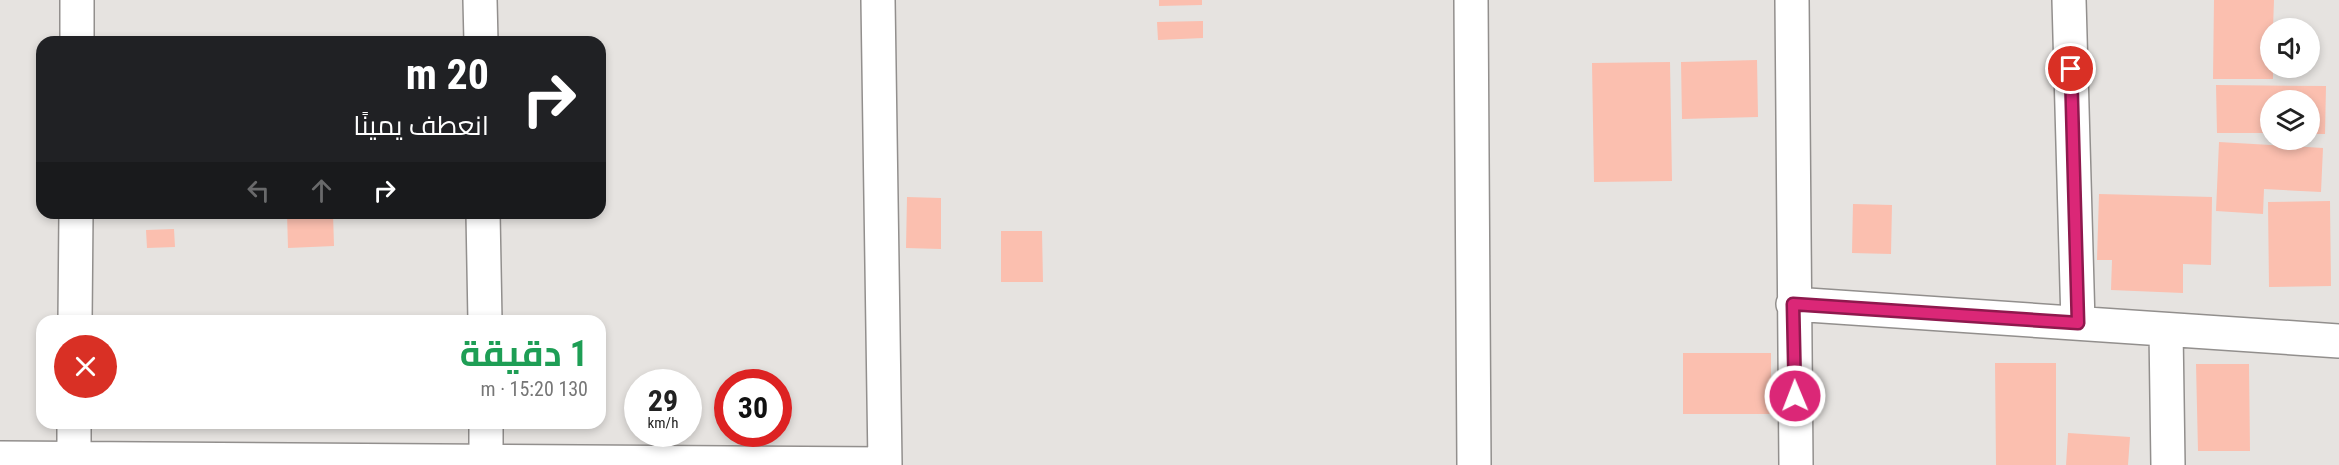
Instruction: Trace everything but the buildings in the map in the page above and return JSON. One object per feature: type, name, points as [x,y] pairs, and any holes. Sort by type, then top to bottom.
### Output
[{"type":"street","points":[[77,0],[77,36]]},
{"type":"street","points":[[480,0],[481,36]]},
{"type":"street","points":[[0,458],[885,464],[878,0]]},
{"type":"street","points":[[1471,0],[1474,465]]},
{"type":"street","points":[[1792,0],[1796,465]]},
{"type":"street","points":[[2069,0],[2078,323]]},
{"type":"street","points":[[75,315],[76,219]]},
{"type":"street","points":[[483,219],[485,315]]},
{"type":"street","points":[[1793,304],[2339,341]]},
{"type":"street","points":[[2166,330],[2168,465]]},
{"type":"street","points":[[74,429],[74,458]]},
{"type":"street","points":[[486,429],[486,461]]},
{"type":"route","points":[[1795,396],[1793,304],[2078,323],[2071,69]]}]
